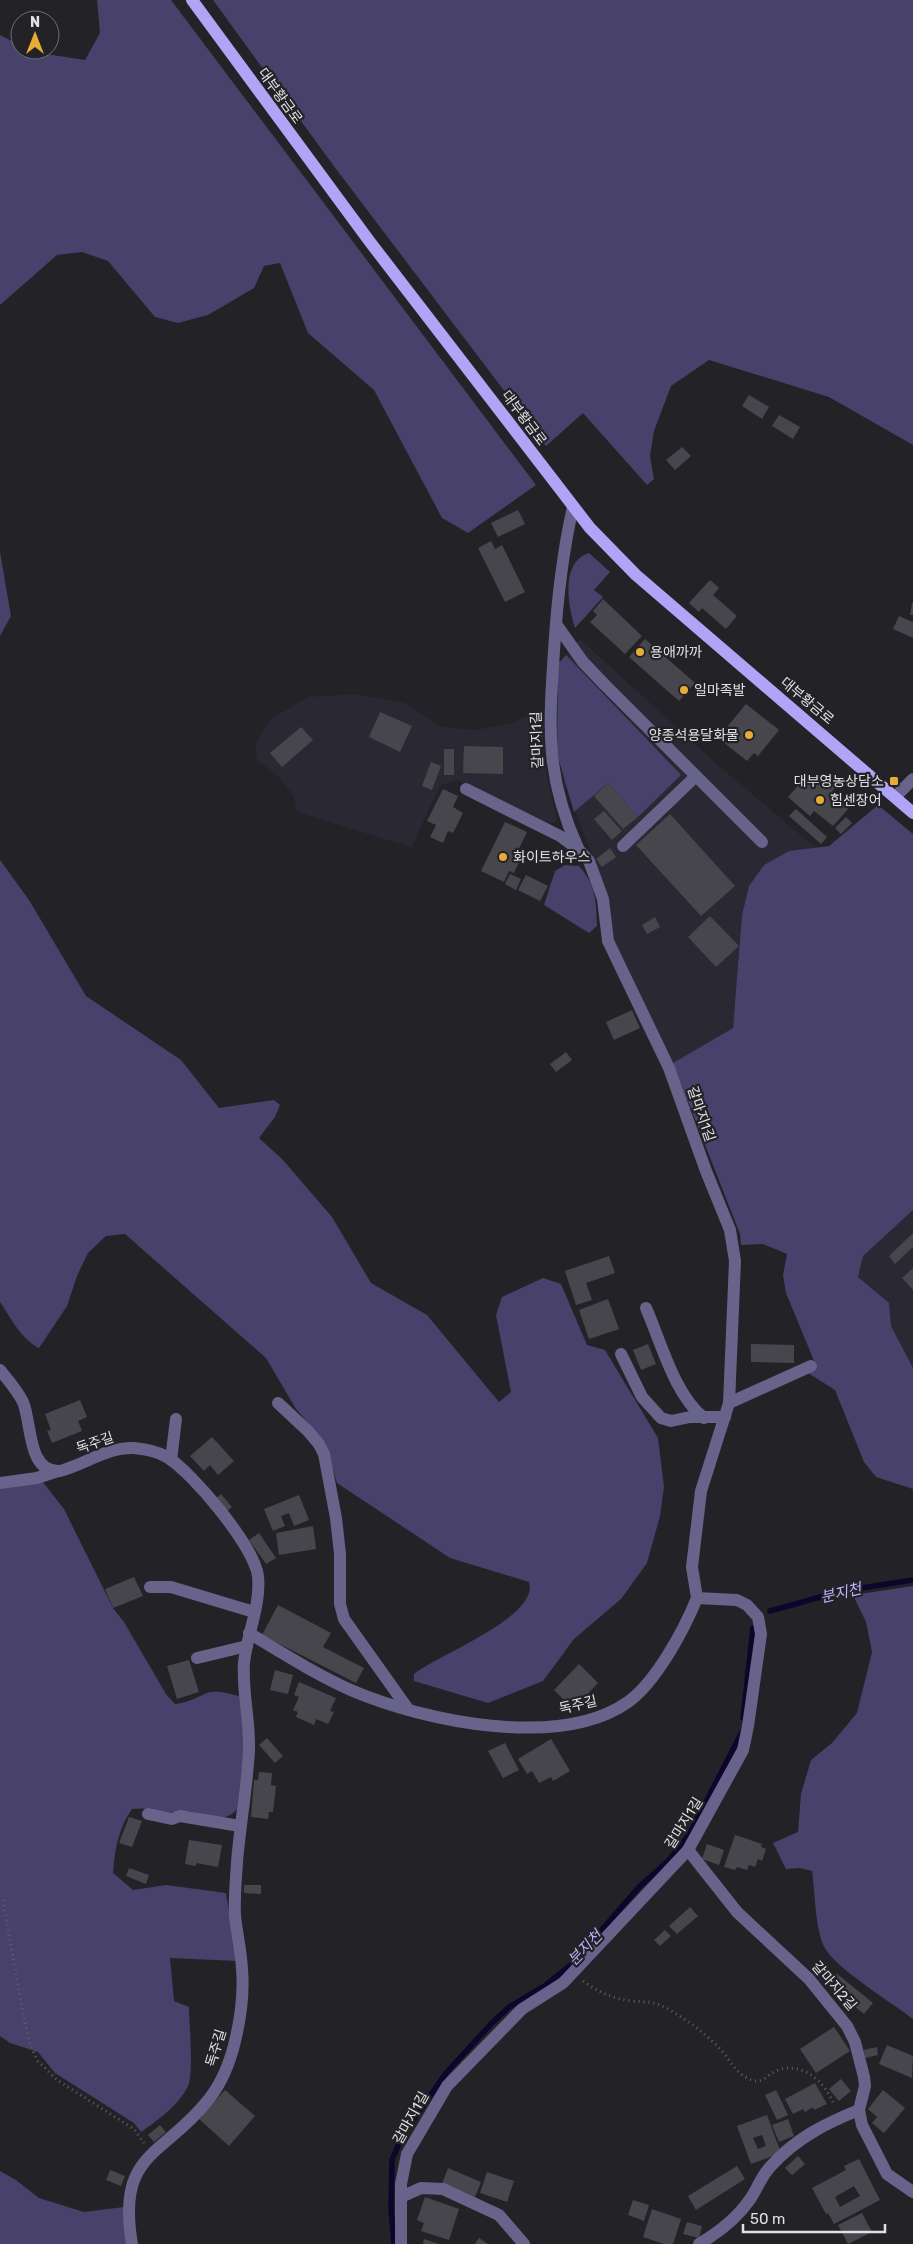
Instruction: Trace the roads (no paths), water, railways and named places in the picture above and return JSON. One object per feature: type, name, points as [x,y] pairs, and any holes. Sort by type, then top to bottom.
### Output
[{"type":"main road","name":"대부황금로","points":[[192,0],[370,242],[573,508],[636,575],[896,796],[913,813]]},
{"type":"lane","name":"갈마지1길","points":[[573,508],[562,557],[550,712],[550,752],[564,811],[579,850]]},
{"type":"lane","points":[[556,624],[583,662],[762,842]]},
{"type":"lane","points":[[623,846],[696,776]]},
{"type":"lane","points":[[896,796],[913,779]]},
{"type":"lane","name":"갈마지1길","points":[[401,2244],[401,2197],[403,2170],[407,2154],[447,2086],[522,2008],[554,1989],[576,1970],[688,1850],[743,1750],[760,1634],[758,1617],[747,1605],[737,1600],[696,1598],[692,1567],[701,1491],[729,1403],[735,1261],[730,1230],[706,1171],[669,1068],[608,941],[603,899],[589,861],[579,850],[560,836],[466,789]]},
{"type":"lane","points":[[646,1308],[680,1388],[695,1410],[704,1418]]},
{"type":"lane","points":[[621,1354],[642,1398],[660,1418],[671,1421],[725,1417]]},
{"type":"lane","points":[[729,1403],[811,1366]]},
{"type":"lane","points":[[0,1370],[23,1402],[36,1456],[45,1468],[52,1471],[60,1470]]},
{"type":"lane","points":[[278,1403],[308,1431],[319,1444],[324,1454],[336,1518],[340,1554],[340,1604],[344,1619],[408,1709]]},
{"type":"lane","points":[[170,1460],[176,1419]]},
{"type":"lane","name":"독주길","points":[[0,1483],[37,1478],[110,1451],[124,1448],[152,1451],[170,1460],[210,1499],[251,1557],[258,1574],[244,1672],[249,1752],[240,1826],[235,1896],[242,1985],[240,2019],[225,2074],[208,2102],[147,2158],[140,2167],[131,2191],[129,2220],[132,2244]]},
{"type":"lane","points":[[150,1588],[170,1587],[254,1612]]},
{"type":"lane","name":"독주길","points":[[248,1640],[351,1690],[408,1709],[490,1726],[527,1729],[582,1722],[610,1713],[642,1690],[669,1650],[696,1598]]},
{"type":"lane","points":[[197,1658],[248,1640]]},
{"type":"lane","points":[[148,1814],[172,1819],[180,1816],[240,1826]]},
{"type":"lane","name":"갈마지2길","points":[[688,1850],[737,1912],[809,1979],[848,2026],[864,2077],[864,2095],[859,2110],[862,2125],[882,2166],[893,2180],[913,2192]]},
{"type":"lane","points":[[699,2244],[738,2214],[764,2174],[785,2152],[818,2129],[859,2110]]},
{"type":"lane","points":[[401,2197],[421,2188],[443,2189],[498,2215],[524,2244]]},
{"type":"waterway","name":"분지천","points":[[770,1611],[842,1591],[913,1580]]},
{"type":"waterway","name":"분지천","points":[[743,1718],[753,1628]]},
{"type":"waterway","name":"분지천","points":[[394,2244],[391,2209],[392,2160],[402,2136],[446,2073],[491,2024],[509,2007],[546,1985],[572,1964],[639,1887],[669,1860],[689,1835],[742,1732]]},
{"type":"place","name":"용애까까","points":[[640,652]]},
{"type":"place","name":"일마족발","points":[[684,690]]},
{"type":"place","name":"양종석용달화물","points":[[749,735]]},
{"type":"place","name":"대부영농상담소","points":[[894,781]]},
{"type":"place","name":"힘센장어","points":[[820,800]]},
{"type":"place","name":"화이트하우스","points":[[503,857]]}]
